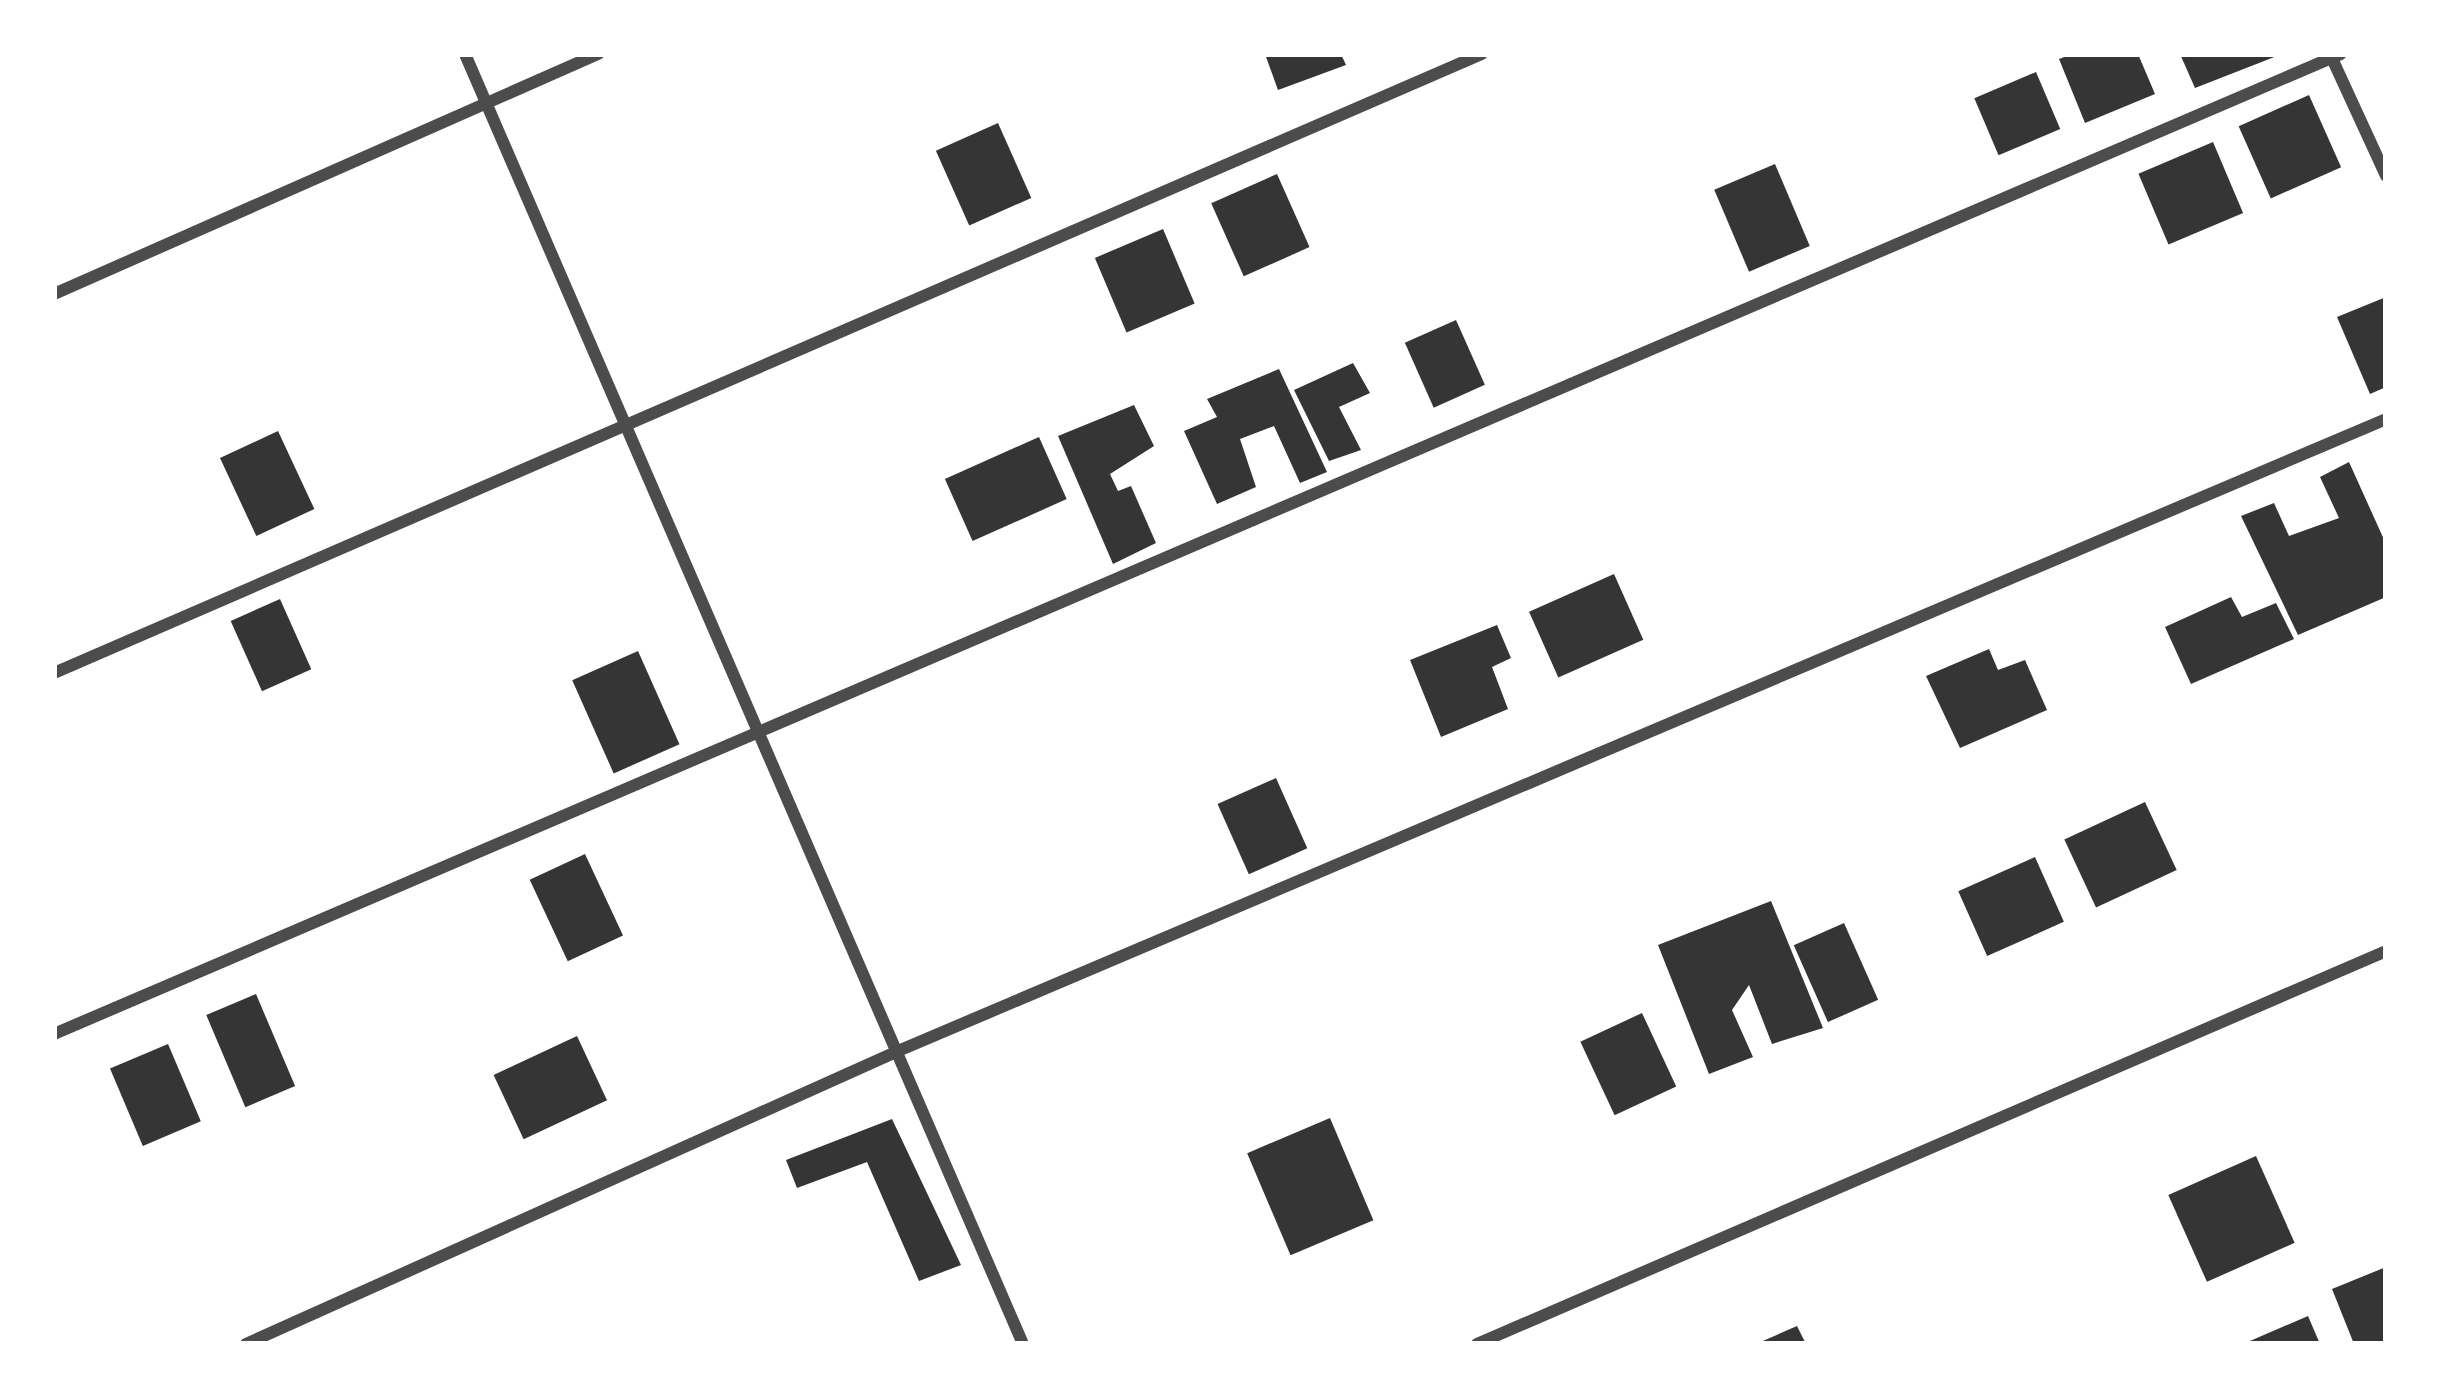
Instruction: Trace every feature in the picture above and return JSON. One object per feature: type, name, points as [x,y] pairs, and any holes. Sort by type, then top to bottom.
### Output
[{"type":"street","points":[[465,54],[1023,1344]]},
{"type":"street","points":[[54,294],[598,54]]},
{"type":"street","points":[[54,674],[1483,54]]},
{"type":"street","points":[[54,1034],[757,727],[2334,55],[2386,176]]},
{"type":"street","points":[[246,1344],[898,1051],[2386,419]]},
{"type":"street","points":[[1477,1344],[2386,951]]},
{"type":"building","points":[[1265,54],[1341,54],[1346,65],[1278,90]]},
{"type":"building","points":[[2072,54],[2138,54],[2155,94],[2085,123],[2059,59]]},
{"type":"building","points":[[2180,54],[2282,54],[2195,88]]},
{"type":"building","points":[[2036,72],[2060,129],[1999,155],[1974,98]]},
{"type":"building","points":[[2309,95],[2341,167],[2271,198],[2239,126]]},
{"type":"building","points":[[998,123],[1031,198],[969,226],[936,151]]},
{"type":"building","points":[[2213,142],[2243,213],[2169,245],[2138,174]]},
{"type":"building","points":[[1775,164],[1810,246],[1749,272],[1714,190]]},
{"type":"building","points":[[1277,174],[1310,247],[1244,276],[1211,203]]},
{"type":"building","points":[[1163,229],[1195,304],[1127,332],[1095,258]]},
{"type":"building","points":[[2386,297],[2386,387],[2370,394],[2337,317]]},
{"type":"building","points":[[1456,320],[1485,385],[1434,408],[1405,343]]},
{"type":"building","points":[[1353,363],[1370,393],[1339,407],[1361,450],[1329,461],[1294,390]]},
{"type":"building","points":[[1279,369],[1327,472],[1300,483],[1274,426],[1240,439],[1256,487],[1217,504],[1184,431],[1217,417],[1207,399]]},
{"type":"building","points":[[1134,405],[1154,446],[1110,474],[1118,491],[1131,486],[1156,543],[1113,564],[1058,436]]},
{"type":"building","points":[[278,431],[314,509],[256,536],[220,458]]},
{"type":"building","points":[[1039,437],[1067,499],[973,541],[945,479]]},
{"type":"building","points":[[2349,462],[2386,544],[2386,597],[2298,635],[2241,516],[2274,503],[2289,536],[2339,518],[2320,477]]},
{"type":"building","points":[[1614,574],[1643,640],[1558,678],[1529,612]]},
{"type":"building","points":[[2231,597],[2242,617],[2276,603],[2294,639],[2191,684],[2165,627]]},
{"type":"building","points":[[280,599],[311,669],[262,691],[231,621]]},
{"type":"building","points":[[1497,625],[1511,658],[1492,667],[1508,709],[1441,737],[1410,660]]},
{"type":"building","points":[[1989,649],[1998,670],[2025,660],[2047,710],[1960,748],[1926,676]]},
{"type":"building","points":[[638,651],[679,744],[614,773],[572,680]]},
{"type":"building","points":[[1276,778],[1307,848],[1249,874],[1218,804]]},
{"type":"building","points":[[2145,802],[2177,870],[2096,908],[2064,840]]},
{"type":"building","points":[[585,854],[623,936],[568,961],[530,880]]},
{"type":"building","points":[[2035,857],[2064,922],[1987,956],[1958,891]]},
{"type":"building","points":[[1771,901],[1823,1028],[1772,1044],[1749,985],[1732,1010],[1753,1057],[1709,1074],[1658,945]]},
{"type":"building","points":[[1844,923],[1878,1000],[1828,1022],[1794,945]]},
{"type":"building","points":[[256,994],[295,1086],[245,1107],[206,1015]]},
{"type":"building","points":[[1642,1013],[1676,1086],[1615,1115],[1580,1042]]},
{"type":"building","points":[[577,1036],[607,1100],[524,1139],[494,1075]]},
{"type":"building","points":[[168,1044],[201,1121],[143,1146],[110,1069]]},
{"type":"building","points":[[1330,1118],[1373,1220],[1291,1255],[1247,1153]]},
{"type":"building","points":[[892,1119],[961,1265],[919,1281],[867,1162],[797,1188],[786,1160]]},
{"type":"building","points":[[2256,1156],[2295,1243],[2207,1282],[2168,1195]]},
{"type":"building","points":[[2386,1267],[2386,1344],[2354,1344],[2332,1289]]},
{"type":"building","points":[[2308,1316],[2320,1344],[2243,1344]]},
{"type":"building","points":[[1797,1326],[1806,1344],[1756,1344]]}]
